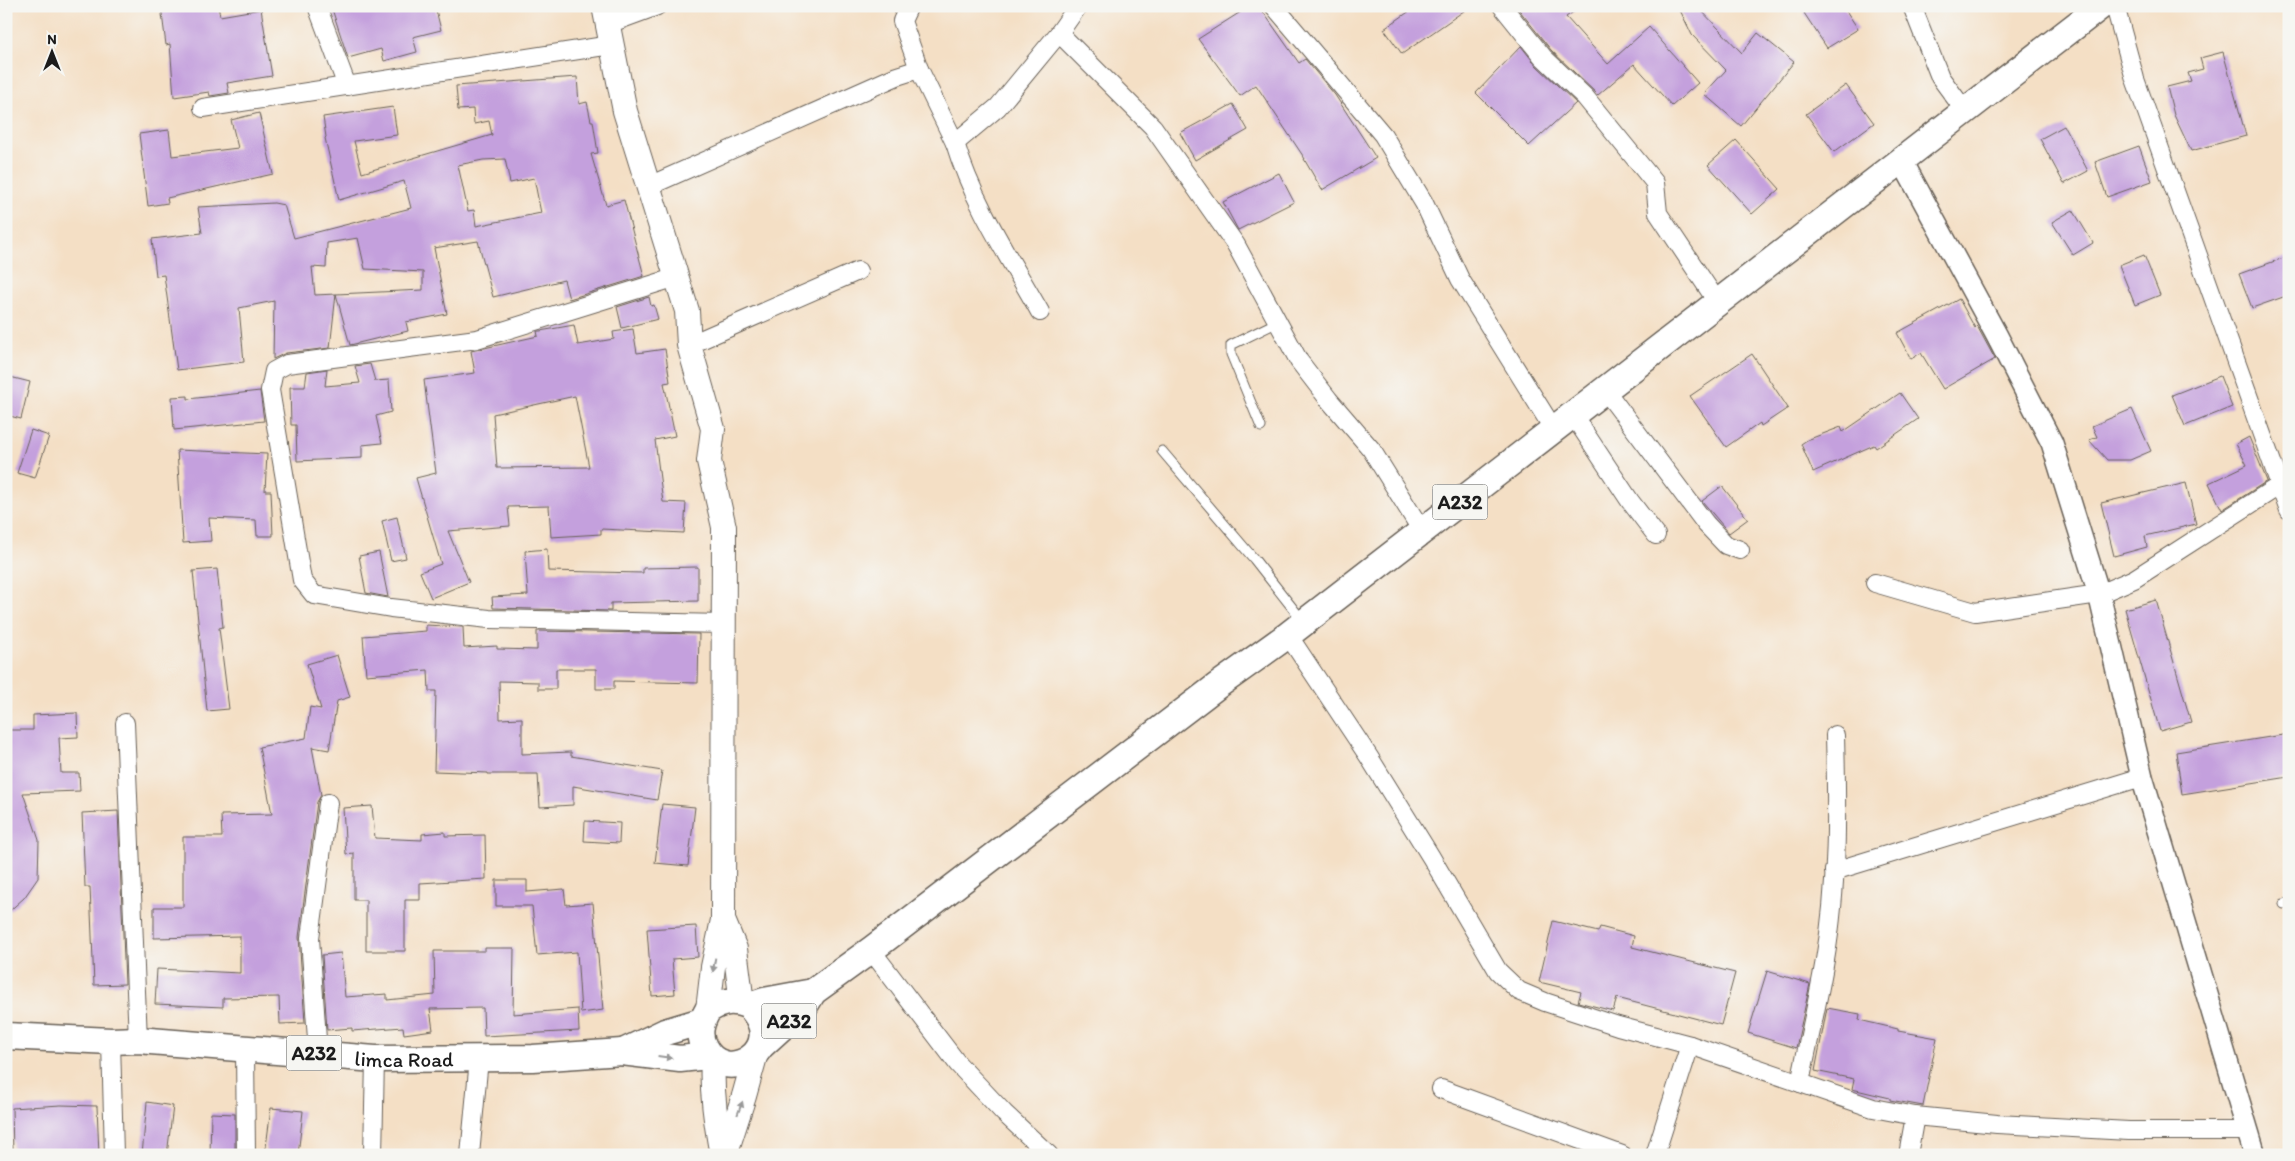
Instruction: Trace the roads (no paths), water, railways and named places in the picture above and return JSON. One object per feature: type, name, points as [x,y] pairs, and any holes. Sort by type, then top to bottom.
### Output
[{"type":"main road","name":"A232","points":[[758,1050],[804,1007],[813,992],[871,950],[1217,686],[1296,629],[2101,6]]},
{"type":"main road","points":[[607,25],[625,111],[650,186],[687,311],[689,345],[713,429],[709,461],[724,527],[724,920],[713,967],[705,1016],[700,1032],[701,1043],[711,1058],[715,1118],[723,1155]]},
{"type":"main road","points":[[724,920],[735,949],[745,1005]]},
{"type":"main road","name":"A232","points":[[745,1005],[813,992]]},
{"type":"main road","points":[[705,1016],[727,1001],[745,1005],[758,1015],[763,1025],[763,1037],[723,1155]]},
{"type":"main road","name":"limca Road","points":[[622,1052],[705,1016]]},
{"type":"main road","name":"limca Road","points":[[6,1036],[111,1041],[138,1040],[375,1059],[533,1058],[622,1052],[680,1059],[711,1058]]},
{"type":"main road","points":[[711,1058],[732,1065],[743,1062],[758,1050]]},
{"type":"street","points":[[317,6],[347,86]]},
{"type":"street","points":[[204,108],[347,86],[607,25],[657,6]]},
{"type":"street","points":[[909,6],[902,21],[919,69],[955,143],[962,166],[975,194],[1040,312]]},
{"type":"street","points":[[955,143],[998,107],[1059,33],[1078,6]]},
{"type":"street","points":[[1274,6],[1383,135],[1424,203],[1460,279],[1563,423],[1630,501],[1656,535]]},
{"type":"street","points":[[1502,6],[1543,57],[1585,97],[1654,183],[1658,213],[1718,304]]},
{"type":"street","points":[[1912,6],[1940,77],[1965,111]]},
{"type":"street","points":[[2115,6],[2135,79],[2284,482],[2289,510]]},
{"type":"street","points":[[1059,33],[1153,127],[1236,245],[1299,361],[1371,449],[1422,531]]},
{"type":"street","points":[[650,186],[897,76],[919,69]]},
{"type":"street","points":[[1902,161],[1997,336],[2052,443],[2099,594],[2142,777],[2255,1155]]},
{"type":"street","points":[[689,345],[858,271]]},
{"type":"street","points":[[677,277],[477,339],[287,364],[274,371],[270,390],[302,580],[314,595],[391,608],[488,619],[723,624]]},
{"type":"street","points":[[1605,390],[1706,524],[1726,545],[1740,550]]},
{"type":"street","points":[[1875,583],[1975,612],[2099,594],[2134,579],[2284,482]]},
{"type":"street","points":[[1296,629],[1498,971],[1519,991],[1545,1002],[1618,1026],[1690,1045],[1873,1108],[1915,1116],[1997,1124],[2128,1131],[2248,1131]]},
{"type":"street","points":[[125,723],[138,1040]]},
{"type":"street","points":[[1800,1083],[1825,958],[1834,871],[1837,821],[1835,735]]},
{"type":"street","points":[[1834,871],[2142,777]]},
{"type":"street","points":[[318,1054],[310,938],[328,803]]},
{"type":"street","points":[[871,950],[958,1064],[1004,1113],[1048,1155]]},
{"type":"street","points":[[111,1041],[114,1155]]},
{"type":"street","points":[[1655,1155],[1690,1045]]},
{"type":"street","points":[[245,1049],[246,1155]]},
{"type":"street","points":[[373,1155],[375,1059]]},
{"type":"street","points":[[470,1155],[478,1059]]},
{"type":"street","points":[[1441,1089],[1622,1155]]},
{"type":"street","points":[[1908,1155],[1915,1116]]},
{"type":"lane","points":[[1261,428],[1231,354],[1232,345],[1278,322]]},
{"type":"lane","points":[[1162,451],[1254,559],[1296,629]]}]
